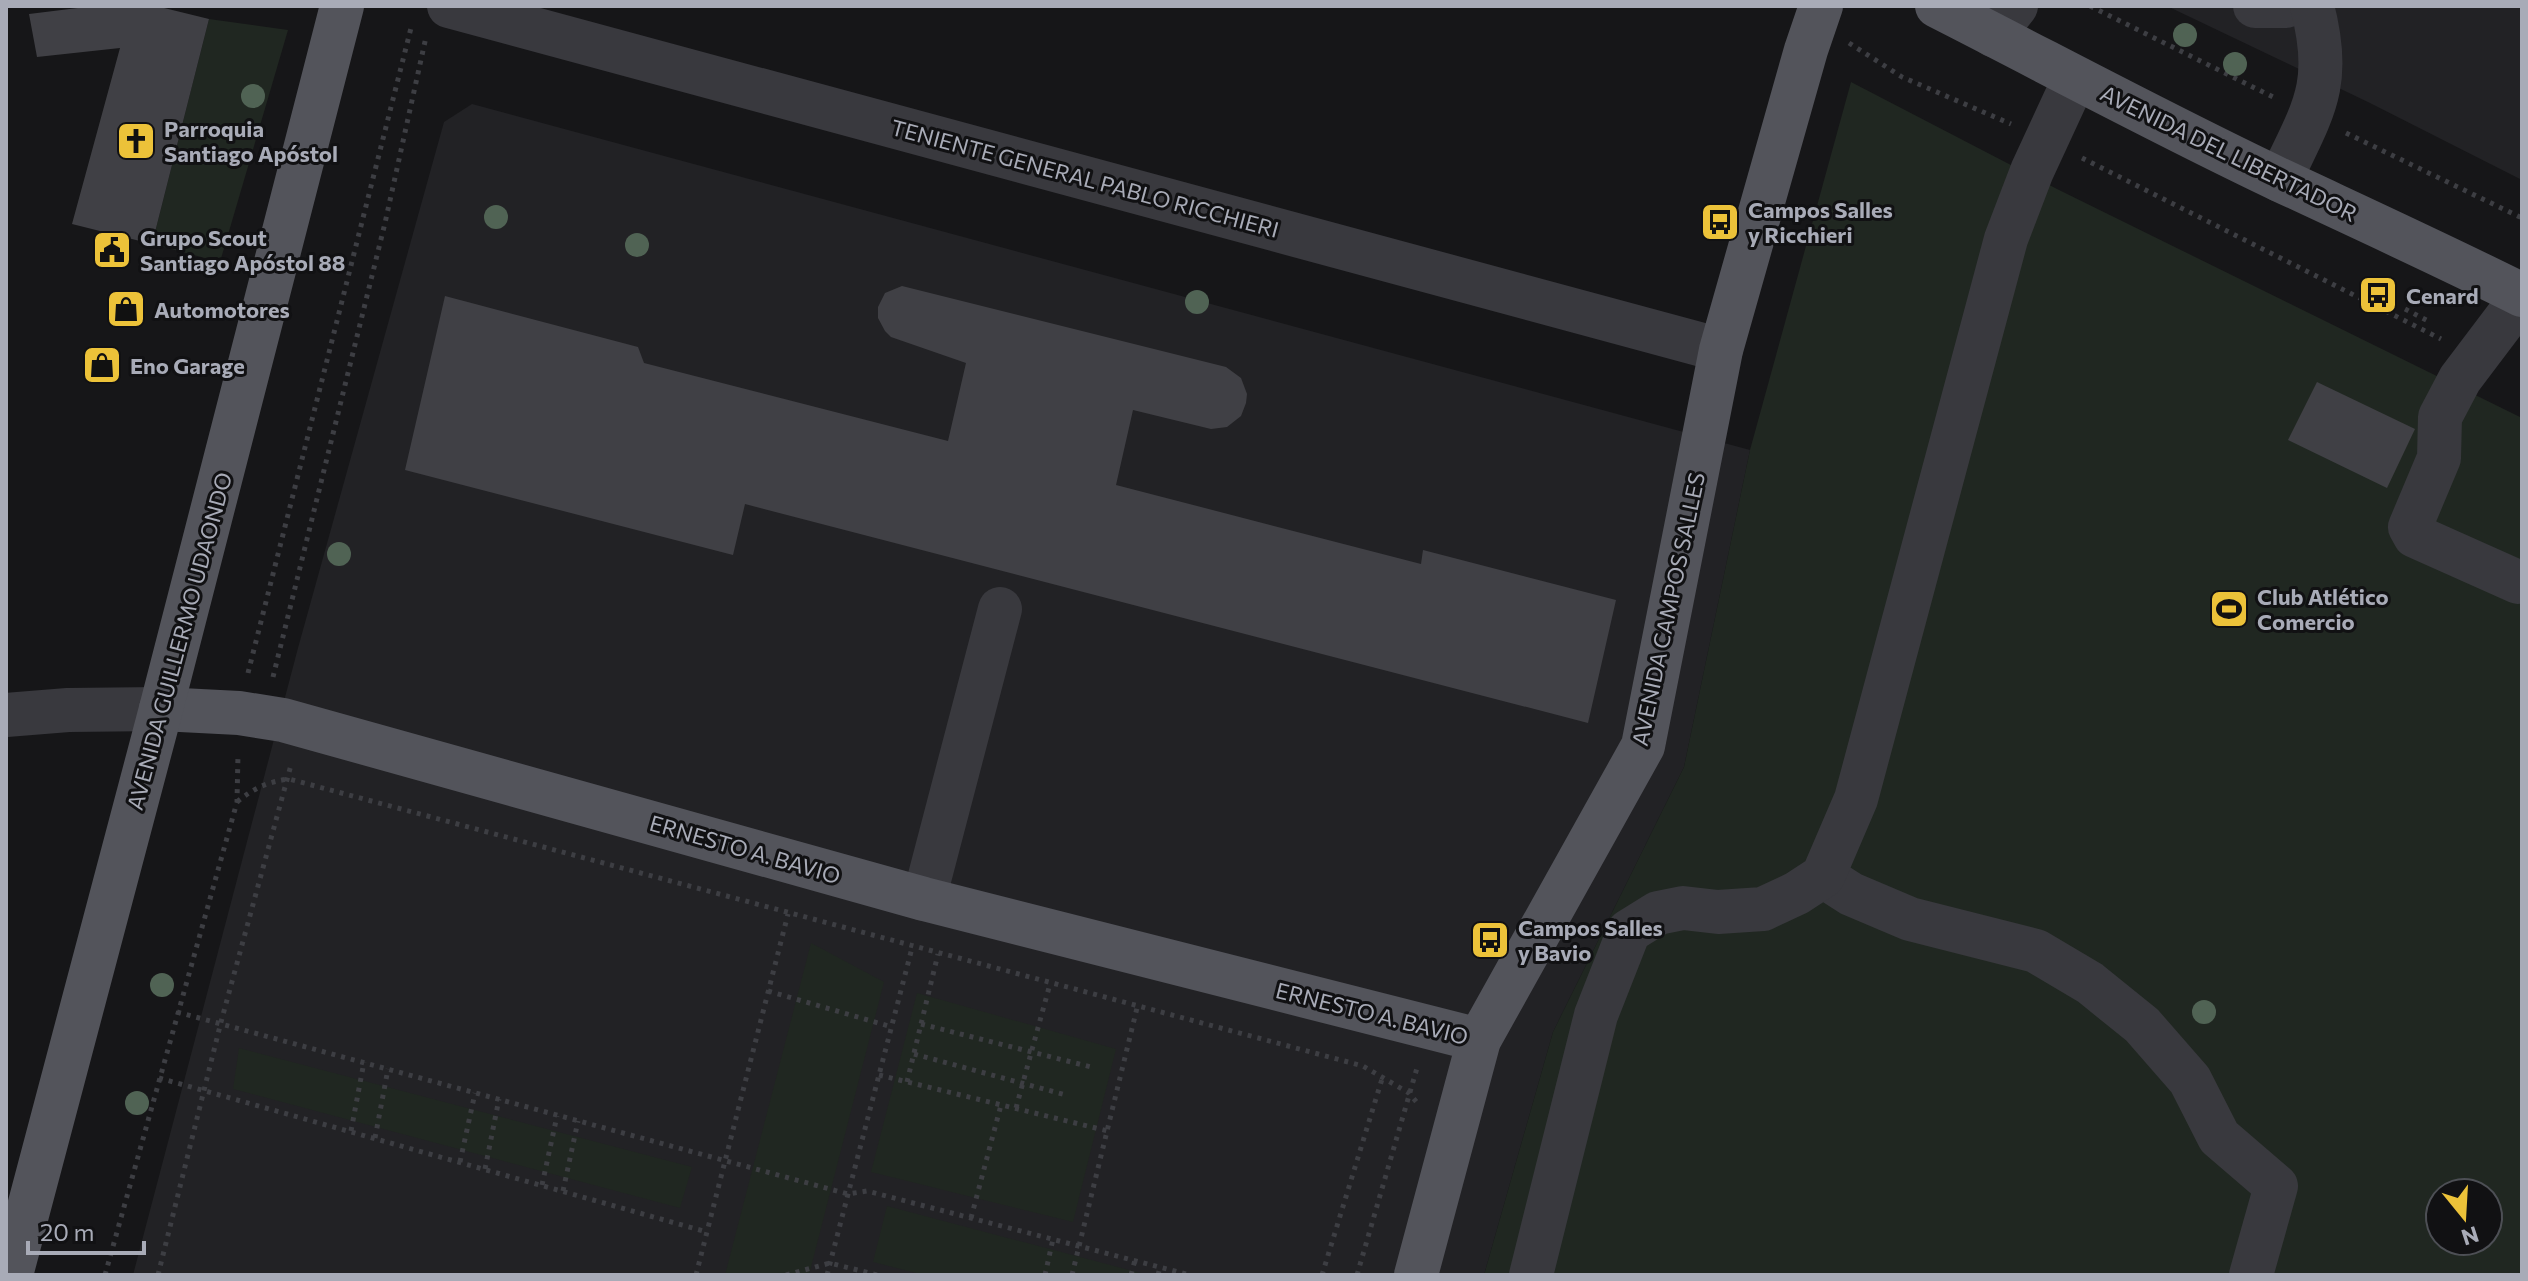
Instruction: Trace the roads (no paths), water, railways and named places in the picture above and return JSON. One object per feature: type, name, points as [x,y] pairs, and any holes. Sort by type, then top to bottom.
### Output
[{"type":"main road","name":"AVENIDA GUILLERMO UDAONDO","points":[[11,1275],[14,1234],[161,709],[342,6]]},
{"type":"main road","name":"AVENIDA DEL LIBERTADOR","points":[[1937,6],[2004,20],[2075,78],[2522,296]]},
{"type":"main road","name":"AVENIDA CAMPOS SALLES","points":[[1416,1275],[1479,1040],[1643,746],[1721,350],[1818,14]]},
{"type":"main road","name":"ERNESTO A. BAVIO","points":[[161,709],[239,713],[283,720],[924,899],[1479,1040]]},
{"type":"street","points":[[2255,6],[2286,6]]},
{"type":"street","points":[[2280,180],[2318,96],[2321,41],[2312,6]]},
{"type":"street","name":"TENIENTE GENERAL PABLO RICCHIERI","points":[[430,16],[1721,350]]},
{"type":"street","points":[[1531,1275],[1596,1015],[1629,931],[1658,913],[1683,908],[1718,912],[1763,909],[1823,876],[1856,799],[2006,239],[2032,171],[2075,78]]},
{"type":"street","points":[[2518,582],[2415,536],[2410,527],[2439,458],[2440,417],[2460,379],[2522,296]]},
{"type":"street","points":[[924,899],[1000,609]]},
{"type":"street","name":"ERNESTO A. BAVIO","points":[[6,715],[68,710],[161,709]]},
{"type":"street","points":[[1823,876],[1851,894],[1910,919],[2036,951],[2090,983],[2142,1025],[2190,1080],[2219,1137],[2276,1186],[2251,1275]]},
{"type":"place","name":"Parroquia Santiago Apóstol","points":[[136,141]]},
{"type":"place","name":"Campos Salles y Ricchieri","points":[[1720,222]]},
{"type":"place","name":"Grupo Scout Santiago Apóstol 88","points":[[112,250]]},
{"type":"place","name":"Cenard","points":[[2378,295]]},
{"type":"place","name":"Automotores","points":[[126,309]]},
{"type":"place","name":"Eno Garage","points":[[102,365]]},
{"type":"place","name":"Club Atlético Comercio","points":[[2229,609]]},
{"type":"place","name":"Campos Salles y Bavio","points":[[1490,940]]}]
